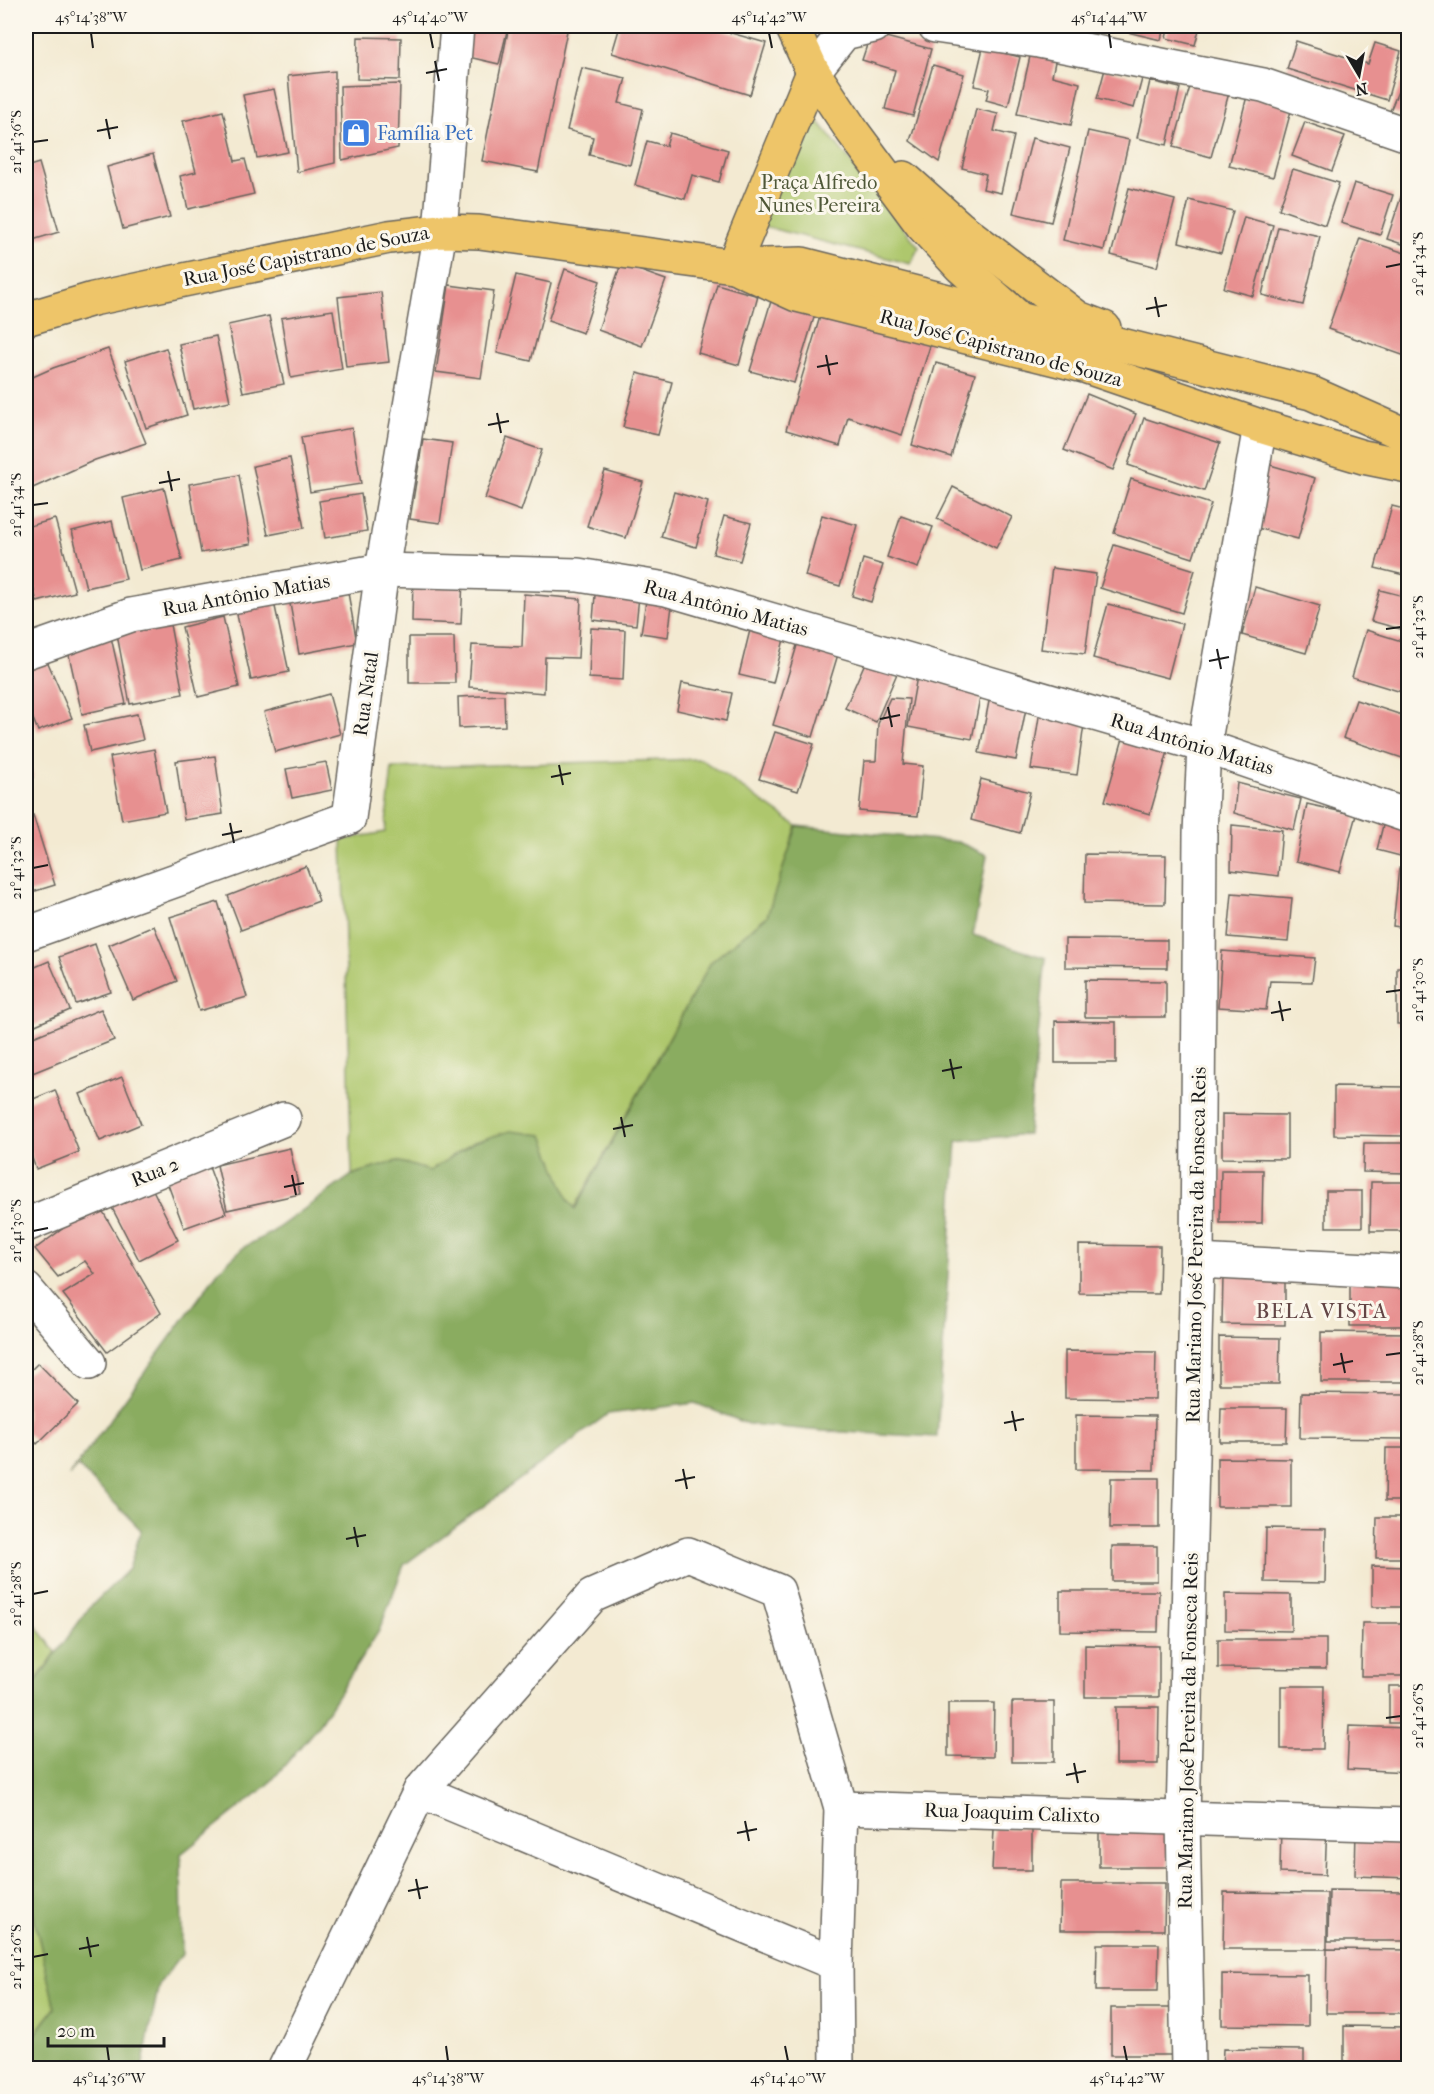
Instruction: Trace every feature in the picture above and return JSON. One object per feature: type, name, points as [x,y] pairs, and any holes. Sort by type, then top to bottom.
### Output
[{"type":"main road","points":[[792,26],[813,72],[853,132],[922,225],[961,267],[1019,319],[1084,366]]},
{"type":"main road","points":[[733,266],[813,72]]},
{"type":"main road","points":[[853,132],[958,227],[1078,318],[1219,370]]},
{"type":"main road","name":"Rua José Capistrano de Souza","points":[[26,319],[93,299],[389,237],[440,231],[479,232],[733,266],[802,264],[1311,393],[1408,436]]},
{"type":"main road","name":"Rua José Capistrano de Souza","points":[[733,266],[797,295],[1084,366],[1260,426],[1363,457],[1408,466]]},
{"type":"main road","points":[[1260,426],[1270,413],[1311,393]]},
{"type":"street","name":"Rua Natal","points":[[26,934],[349,818],[382,570],[440,231],[458,26]]},
{"type":"street","points":[[813,72],[844,33],[874,26]]},
{"type":"street","points":[[936,26],[1039,41],[1263,85],[1408,135]]},
{"type":"street","name":"Rua Mariano José Pereira da Fonseca Reis","points":[[1188,2068],[1183,1818],[1197,1262],[1200,833],[1204,746],[1260,426]]},
{"type":"street","name":"Rua Antônio Matias","points":[[26,652],[131,615],[382,570],[578,576],[666,589],[1204,746],[1408,816]]},
{"type":"street","name":"Rua 2","points":[[26,1225],[284,1119]]},
{"type":"street","points":[[1197,1262],[1408,1272]]},
{"type":"street","points":[[26,1289],[89,1363]]},
{"type":"street","points":[[285,2068],[420,1791],[592,1596],[688,1554],[778,1591],[841,1808],[836,1964],[837,2068]]},
{"type":"street","points":[[420,1791],[836,1964]]},
{"type":"street","name":"Rua Joaquim Calixto","points":[[841,1808],[1408,1825]]},
{"type":"green space","name":"Praça Alfredo Nunes Pereira","points":[[807,107],[919,247],[910,264],[758,225]]},
{"type":"green space","points":[[701,759],[797,826],[767,917],[711,962],[574,1209],[568,1199],[474,1142],[430,1171],[397,1161],[352,1175],[342,840],[385,832],[392,768]]},
{"type":"green space","points":[[797,826],[958,842],[987,855],[973,935],[1046,958],[1028,1134],[957,1141],[937,1437],[822,1431],[748,1424],[695,1403],[608,1414],[404,1565],[379,1631],[317,1727],[268,1785],[181,1854],[182,1954],[159,1984],[142,2068],[26,2068],[26,2047],[55,2008],[26,1883],[26,1695],[89,1608],[129,1569],[141,1530],[78,1466],[69,1476],[220,1269],[244,1247],[272,1232],[352,1175],[397,1161],[430,1171],[474,1142],[510,1131],[543,1135],[568,1199],[575,1209],[711,962],[767,916]]},
{"type":"green space","points":[[26,1612],[56,1652],[26,1695]]},
{"type":"green space","points":[[26,1883],[55,2008],[26,2047]]},
{"type":"building","points":[[467,26],[508,27],[499,64],[464,56]]},
{"type":"building","points":[[509,26],[568,26],[538,172],[482,161]]},
{"type":"building","points":[[620,26],[707,26],[766,43],[750,95],[612,53]]},
{"type":"building","points":[[1125,26],[1164,26],[1161,40],[1123,31]]},
{"type":"building","points":[[1169,26],[1200,26],[1195,45],[1166,38]]},
{"type":"building","points":[[871,33],[931,49],[913,116],[885,109],[895,70],[862,60]]},
{"type":"building","points":[[358,37],[401,38],[400,80],[357,79]]},
{"type":"building","points":[[1296,41],[1368,64],[1375,43],[1401,51],[1387,100],[1287,69]]},
{"type":"building","points":[[983,48],[1020,57],[1008,106],[986,100],[989,89],[974,86]]},
{"type":"building","points":[[1031,52],[1056,57],[1052,76],[1080,83],[1071,125],[1017,114]]},
{"type":"building","points":[[933,65],[964,74],[939,162],[910,141]]},
{"type":"building","points":[[582,68],[626,78],[619,103],[643,109],[630,165],[589,155],[593,137],[567,130]]},
{"type":"building","points":[[1105,69],[1142,79],[1134,108],[1097,99]]},
{"type":"building","points":[[335,71],[335,163],[297,172],[288,76]]},
{"type":"building","points":[[1150,81],[1180,88],[1167,145],[1137,138]]},
{"type":"building","points":[[1191,83],[1229,93],[1211,157],[1173,147]]},
{"type":"building","points":[[400,84],[398,148],[342,160],[340,86]]},
{"type":"building","points":[[1401,84],[1408,87],[1408,118],[1390,111]]},
{"type":"building","points":[[274,89],[288,152],[257,158],[243,95]]},
{"type":"building","points":[[1247,96],[1292,107],[1273,177],[1229,166]]},
{"type":"building","points":[[976,109],[998,114],[994,131],[1014,136],[1001,193],[983,189],[986,174],[962,168]]},
{"type":"building","points":[[223,111],[235,161],[245,159],[254,194],[188,209],[180,176],[196,172],[183,121]]},
{"type":"building","points":[[1305,122],[1345,136],[1332,171],[1292,156]]},
{"type":"building","points":[[1088,131],[1129,140],[1104,250],[1063,240]]},
{"type":"building","points":[[670,133],[728,150],[719,182],[692,175],[685,199],[635,185],[647,141],[666,146]]},
{"type":"building","points":[[1032,138],[1070,148],[1051,222],[1013,213]]},
{"type":"building","points":[[153,154],[170,217],[123,229],[107,167]]},
{"type":"building","points":[[39,163],[59,232],[26,242],[26,167]]},
{"type":"building","points":[[1293,169],[1339,183],[1325,225],[1279,209]]},
{"type":"building","points":[[1354,183],[1393,195],[1380,235],[1341,223]]},
{"type":"building","points":[[1129,188],[1175,200],[1157,267],[1111,255]]},
{"type":"building","points":[[1401,197],[1408,199],[1408,246],[1387,239]]},
{"type":"building","points":[[1189,200],[1233,211],[1221,253],[1179,242]]},
{"type":"building","points":[[1244,217],[1273,225],[1253,296],[1224,288]]},
{"type":"building","points":[[1278,227],[1320,236],[1303,305],[1262,295]]},
{"type":"building","points":[[1360,238],[1408,254],[1408,357],[1328,329]]},
{"type":"building","points":[[621,264],[666,280],[642,346],[598,330]]},
{"type":"building","points":[[565,269],[600,281],[583,333],[548,321]]},
{"type":"building","points":[[516,275],[551,283],[531,361],[497,353]]},
{"type":"building","points":[[717,284],[758,296],[739,365],[698,353]]},
{"type":"building","points":[[449,285],[494,291],[481,378],[436,372]]},
{"type":"building","points":[[381,292],[389,362],[346,367],[338,297]]},
{"type":"building","points":[[772,298],[816,311],[794,383],[750,371]]},
{"type":"building","points":[[333,310],[342,369],[291,378],[281,318]]},
{"type":"building","points":[[822,310],[931,343],[902,435],[848,417],[840,446],[786,430]]},
{"type":"building","points":[[269,316],[284,384],[243,392],[228,325]]},
{"type":"building","points":[[216,336],[230,401],[193,409],[179,344]]},
{"type":"building","points":[[166,348],[187,415],[146,428],[125,361]]},
{"type":"building","points":[[108,349],[146,443],[95,460],[26,491],[26,455],[28,454],[26,450],[26,380]]},
{"type":"building","points":[[936,363],[975,374],[951,457],[912,445]]},
{"type":"building","points":[[637,373],[672,382],[658,435],[623,427]]},
{"type":"building","points":[[1087,394],[1136,414],[1113,470],[1064,450]]},
{"type":"building","points":[[1144,418],[1220,443],[1204,491],[1128,465]]},
{"type":"building","points":[[352,428],[361,484],[310,492],[301,437]]},
{"type":"building","points":[[507,438],[542,450],[521,511],[485,498]]},
{"type":"building","points":[[423,439],[452,443],[440,523],[410,519]]},
{"type":"building","points":[[290,458],[304,528],[268,535],[253,466]]},
{"type":"building","points":[[1267,464],[1315,478],[1298,539],[1250,526]]},
{"type":"building","points":[[605,471],[643,482],[626,538],[587,526]]},
{"type":"building","points":[[239,475],[251,544],[201,553],[189,484]]},
{"type":"building","points":[[1131,479],[1211,504],[1193,558],[1114,533]]},
{"type":"building","points":[[953,487],[1012,517],[996,548],[937,519]]},
{"type":"building","points":[[164,488],[182,560],[140,570],[123,498]]},
{"type":"building","points":[[674,492],[708,502],[696,547],[661,537]]},
{"type":"building","points":[[361,494],[367,531],[325,538],[319,501]]},
{"type":"building","points":[[1392,506],[1408,510],[1408,576],[1375,568]]},
{"type":"building","points":[[822,515],[857,525],[840,586],[805,576]]},
{"type":"building","points":[[724,516],[751,523],[740,561],[713,554]]},
{"type":"building","points":[[901,516],[933,527],[918,568],[887,557]]},
{"type":"building","points":[[55,519],[75,592],[37,602],[26,562],[26,527]]},
{"type":"building","points":[[112,521],[126,579],[86,588],[72,531]]},
{"type":"building","points":[[1114,545],[1195,570],[1182,613],[1100,588]]},
{"type":"building","points":[[863,559],[883,565],[871,602],[852,596]]},
{"type":"building","points":[[1052,568],[1096,574],[1085,654],[1041,649]]},
{"type":"building","points":[[413,578],[463,579],[461,624],[412,622]]},
{"type":"building","points":[[596,583],[640,587],[636,625],[593,620]]},
{"type":"building","points":[[347,587],[357,643],[299,654],[289,598]]},
{"type":"building","points":[[1255,587],[1320,606],[1306,653],[1242,635]]},
{"type":"building","points":[[1380,590],[1408,597],[1408,631],[1371,621]]},
{"type":"building","points":[[524,594],[581,599],[578,658],[545,657],[544,693],[469,687],[472,645],[522,647]]},
{"type":"building","points":[[647,594],[673,598],[668,637],[641,633]]},
{"type":"building","points":[[274,602],[289,672],[251,680],[236,610]]},
{"type":"building","points":[[1108,604],[1182,624],[1168,678],[1093,658]]},
{"type":"building","points":[[223,617],[239,687],[198,697],[182,627]]},
{"type":"building","points":[[169,619],[183,694],[130,704],[116,629]]},
{"type":"building","points":[[751,626],[785,635],[773,683],[739,675]]},
{"type":"building","points":[[591,628],[625,630],[623,680],[589,678]]},
{"type":"building","points":[[802,629],[842,641],[813,737],[773,725]]},
{"type":"building","points":[[1366,630],[1408,643],[1408,694],[1352,677]]},
{"type":"building","points":[[111,637],[126,704],[82,714],[67,646]]},
{"type":"building","points":[[409,637],[454,637],[455,683],[409,683]]},
{"type":"building","points":[[45,656],[72,718],[38,731],[26,702],[26,664]]},
{"type":"building","points":[[868,656],[899,669],[876,722],[845,708]]},
{"type":"building","points":[[917,676],[982,687],[972,739],[908,727]]},
{"type":"building","points":[[682,683],[732,693],[726,721],[677,710]]},
{"type":"building","points":[[991,691],[1028,698],[1016,760],[979,753]]},
{"type":"building","points":[[329,694],[340,734],[275,752],[264,712]]},
{"type":"building","points":[[504,695],[505,726],[459,728],[458,697]]},
{"type":"building","points":[[890,698],[909,699],[903,764],[923,766],[918,816],[859,811],[864,761],[876,761],[878,724]]},
{"type":"building","points":[[1356,700],[1408,717],[1408,760],[1343,738]]},
{"type":"building","points":[[1040,710],[1085,717],[1077,775],[1031,769]]},
{"type":"building","points":[[137,714],[143,740],[90,752],[84,725]]},
{"type":"building","points":[[775,732],[814,744],[798,791],[759,779]]},
{"type":"building","points":[[1124,735],[1169,748],[1150,814],[1105,801]]},
{"type":"building","points":[[154,749],[166,812],[122,820],[110,757]]},
{"type":"building","points":[[215,756],[223,814],[184,820],[176,761]]},
{"type":"building","points":[[26,757],[33,777],[26,781]]},
{"type":"building","points":[[326,762],[332,790],[292,798],[286,769]]},
{"type":"building","points":[[981,779],[1030,792],[1020,833],[971,820]]},
{"type":"building","points":[[1237,783],[1301,799],[1294,830],[1234,813]]},
{"type":"building","points":[[1307,804],[1356,815],[1340,872],[1296,861]]},
{"type":"building","points":[[33,815],[55,885],[26,894],[26,817]]},
{"type":"building","points":[[1384,821],[1408,827],[1408,858],[1377,850]]},
{"type":"building","points":[[1232,825],[1282,830],[1278,876],[1231,870]]},
{"type":"building","points":[[1085,854],[1166,855],[1165,904],[1084,903]]},
{"type":"building","points":[[306,866],[319,901],[241,930],[228,896]]},
{"type":"building","points":[[1399,868],[1408,869],[1408,928],[1393,926]]},
{"type":"building","points":[[1232,893],[1292,898],[1288,942],[1228,937]]},
{"type":"building","points":[[218,902],[247,997],[199,1011],[170,917]]},
{"type":"building","points":[[154,926],[177,981],[133,1000],[109,945]]},
{"type":"building","points":[[1065,939],[1167,940],[1167,968],[1065,967]]},
{"type":"building","points":[[95,944],[111,992],[76,1004],[59,957]]},
{"type":"building","points":[[1222,951],[1315,958],[1312,982],[1270,981],[1266,1010],[1218,1007]]},
{"type":"building","points":[[49,961],[70,1010],[26,1029],[26,971]]},
{"type":"building","points":[[1397,967],[1408,967],[1408,1024],[1397,1024]]},
{"type":"building","points":[[1085,980],[1166,981],[1166,1017],[1085,1017]]},
{"type":"building","points":[[101,1009],[114,1040],[30,1074],[26,1063],[26,1040]]},
{"type":"building","points":[[1055,1021],[1116,1022],[1116,1063],[1055,1063]]},
{"type":"building","points":[[122,1077],[141,1124],[100,1141],[80,1094]]},
{"type":"building","points":[[1334,1086],[1408,1087],[1408,1136],[1334,1135]]},
{"type":"building","points":[[55,1090],[79,1152],[36,1169],[26,1142],[26,1102]]},
{"type":"building","points":[[1222,1114],[1287,1115],[1287,1159],[1222,1158]]},
{"type":"building","points":[[1364,1143],[1408,1143],[1408,1173],[1363,1172]]},
{"type":"building","points":[[290,1148],[300,1194],[227,1210],[217,1165]]},
{"type":"building","points":[[205,1156],[226,1213],[184,1228],[163,1171]]},
{"type":"building","points":[[1221,1170],[1263,1170],[1262,1223],[1220,1223]]},
{"type":"building","points":[[147,1178],[178,1240],[139,1260],[107,1198]]},
{"type":"building","points":[[1371,1182],[1408,1182],[1408,1231],[1370,1231]]},
{"type":"building","points":[[1326,1191],[1362,1191],[1362,1227],[1326,1227]]},
{"type":"building","points":[[98,1203],[161,1313],[107,1352],[63,1294],[95,1274],[85,1261],[58,1277],[35,1249]]},
{"type":"building","points":[[1079,1245],[1160,1246],[1159,1294],[1079,1293]]},
{"type":"building","points":[[1223,1275],[1285,1275],[1285,1325],[1222,1324]]},
{"type":"building","points":[[1350,1279],[1408,1279],[1408,1326],[1350,1326]]},
{"type":"building","points":[[1321,1332],[1408,1333],[1408,1382],[1321,1382]]},
{"type":"building","points":[[1219,1337],[1280,1338],[1279,1384],[1219,1384]]},
{"type":"building","points":[[1065,1351],[1156,1352],[1155,1399],[1065,1398]]},
{"type":"building","points":[[38,1363],[78,1404],[37,1444],[26,1432],[26,1375]]},
{"type":"building","points":[[1301,1393],[1408,1394],[1408,1439],[1300,1438]]},
{"type":"building","points":[[1221,1408],[1287,1408],[1286,1442],[1220,1442]]},
{"type":"building","points":[[1076,1415],[1155,1416],[1154,1470],[1076,1469]]},
{"type":"building","points":[[1386,1448],[1408,1448],[1408,1501],[1385,1501]]},
{"type":"building","points":[[1217,1458],[1291,1459],[1291,1507],[1217,1507]]},
{"type":"building","points":[[1111,1478],[1159,1478],[1159,1528],[1110,1528]]},
{"type":"building","points":[[1377,1517],[1408,1517],[1408,1558],[1376,1558]]},
{"type":"building","points":[[1266,1528],[1326,1529],[1325,1583],[1265,1582]]},
{"type":"building","points":[[1112,1546],[1157,1546],[1157,1581],[1112,1581]]},
{"type":"building","points":[[1372,1566],[1408,1567],[1408,1607],[1372,1607]]},
{"type":"building","points":[[1060,1591],[1159,1591],[1158,1632],[1060,1631]]},
{"type":"building","points":[[1225,1594],[1291,1595],[1291,1631],[1225,1630]]},
{"type":"building","points":[[1362,1623],[1408,1623],[1408,1676],[1361,1676]]},
{"type":"building","points":[[1218,1639],[1326,1639],[1326,1669],[1218,1668]]},
{"type":"building","points":[[1085,1645],[1159,1646],[1159,1697],[1085,1697]]},
{"type":"building","points":[[1281,1686],[1324,1686],[1323,1749],[1281,1749]]},
{"type":"building","points":[[1389,1686],[1408,1686],[1408,1723],[1389,1723]]},
{"type":"building","points":[[1012,1702],[1054,1702],[1054,1762],[1012,1762]]},
{"type":"building","points":[[948,1703],[994,1703],[993,1757],[948,1756]]},
{"type":"building","points":[[1116,1707],[1159,1707],[1158,1764],[1116,1764]]},
{"type":"building","points":[[1349,1726],[1408,1728],[1408,1772],[1347,1769]]},
{"type":"building","points":[[1281,1822],[1327,1823],[1325,1875],[1280,1873]]},
{"type":"building","points":[[1032,1828],[1032,1870],[992,1870],[994,1829]]},
{"type":"building","points":[[1169,1828],[1168,1867],[1099,1867],[1099,1829]]},
{"type":"building","points":[[1356,1829],[1408,1831],[1408,1878],[1355,1876]]},
{"type":"building","points":[[1061,1883],[1165,1883],[1164,1930],[1060,1930]]},
{"type":"building","points":[[1329,1890],[1408,1891],[1408,1941],[1328,1941]]},
{"type":"building","points":[[1224,1892],[1327,1893],[1327,1949],[1223,1949]]},
{"type":"building","points":[[1097,1944],[1159,1944],[1158,1991],[1096,1991]]},
{"type":"building","points":[[1327,1949],[1408,1950],[1408,2013],[1326,2013]]},
{"type":"building","points":[[1222,1974],[1308,1975],[1308,2026],[1222,2025]]},
{"type":"building","points":[[1111,2008],[1171,2008],[1171,2055],[1111,2055]]},
{"type":"building","points":[[1344,2026],[1408,2027],[1408,2068],[1344,2068]]},
{"type":"building","points":[[1223,2049],[1304,2050],[1304,2068],[1222,2068]]},
{"type":"building","points":[[1081,2066],[1131,2066],[1131,2068],[1081,2068]]},
{"type":"place","name":"Família Pet","points":[[356,133]]},
{"type":"district","name":"BELA VISTA","points":[[1322,1311]]}]
